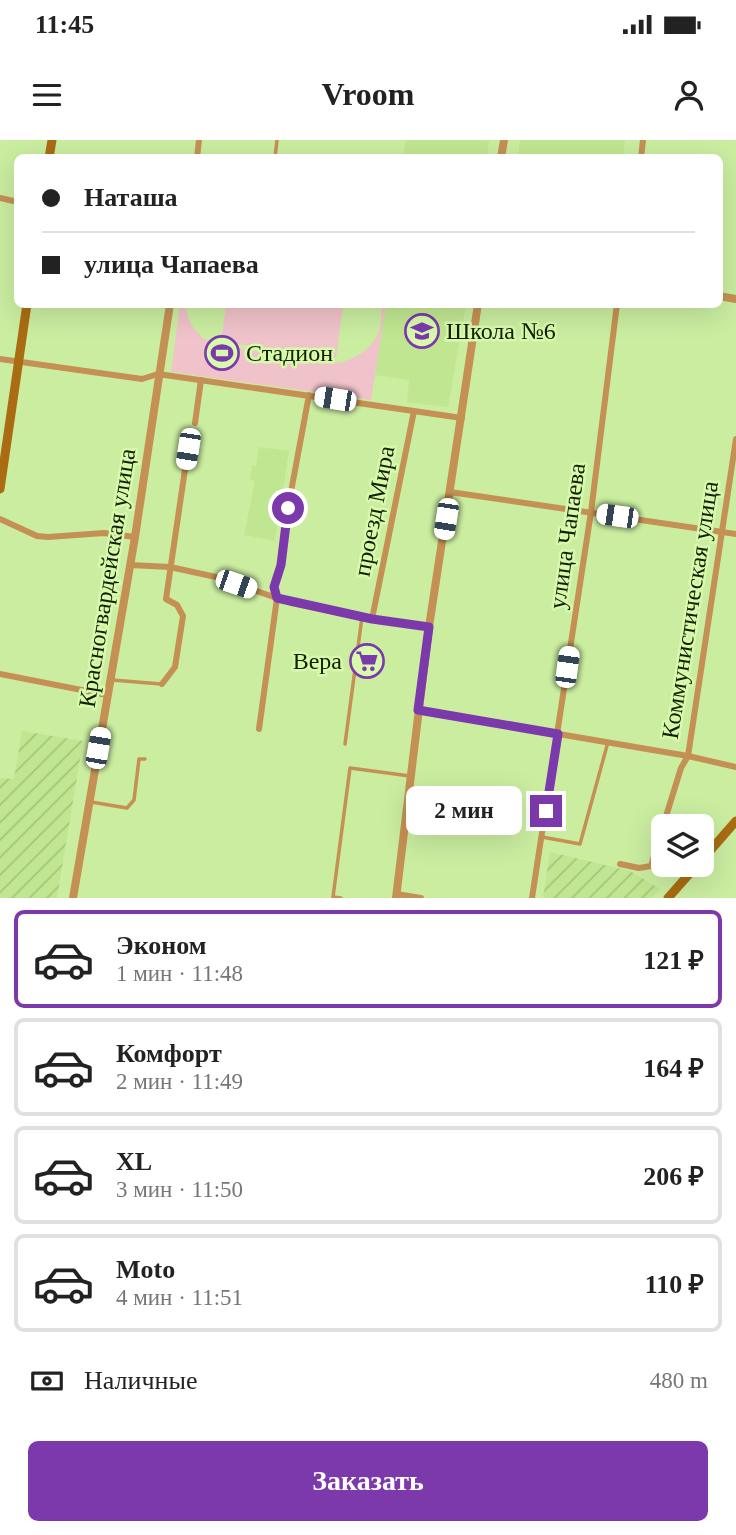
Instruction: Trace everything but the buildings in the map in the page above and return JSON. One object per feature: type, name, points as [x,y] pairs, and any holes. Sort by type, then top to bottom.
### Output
[{"type":"main road","points":[[0,489],[26,308]]},
{"type":"main road","points":[[714,846],[736,821]]},
{"type":"main road","points":[[668,898],[687,877]]},
{"type":"street","name":"Красногвардейская улица","points":[[73,898],[135,537],[169,308]]},
{"type":"street","points":[[421,898],[396,896],[429,627],[477,308]]},
{"type":"street","name":"улица Чапаева","points":[[533,898],[591,512],[616,308]]},
{"type":"street","points":[[0,359],[142,379],[158,374],[462,418]]},
{"type":"street","points":[[195,423],[201,380]]},
{"type":"street","points":[[259,729],[277,598],[274,587],[281,565],[288,508],[309,395]]},
{"type":"street","name":"проезд Мира","points":[[372,619],[414,411]]},
{"type":"street","name":"Коммунистическая улица","points":[[667,814],[681,768],[688,756],[736,439]]},
{"type":"street","points":[[162,684],[175,667],[183,616],[177,605],[166,599],[188,449]]},
{"type":"street","points":[[450,492],[736,534]]},
{"type":"street","points":[[0,519],[37,536],[104,533],[135,537]]},
{"type":"street","points":[[130,565],[170,567],[216,577],[277,598],[372,619],[429,627]]},
{"type":"street","points":[[0,674],[107,695]]},
{"type":"street","points":[[418,710],[688,756],[736,767]]},
{"type":"street","name":"Коммунистическая улица","points":[[620,864],[639,868],[651,866]]},
{"type":"lane","points":[[345,744],[362,617]]},
{"type":"lane","points":[[110,680],[162,684]]},
{"type":"lane","points":[[542,837],[580,844],[608,742]]},
{"type":"lane","points":[[89,802],[127,808],[134,800],[139,759],[145,759]]},
{"type":"lane","points":[[341,898],[332,897],[350,768],[410,776]]},
{"type":"shaded area","points":[[406,140],[489,141],[487,154],[404,154]]},
{"type":"shaded area","points":[[520,140],[625,140],[623,154],[518,154]]},
{"type":"shaded area","name":"Стадион","points":[[180,308],[186,308],[196,330],[219,346],[339,363],[358,355],[373,343],[380,326],[380,308],[386,308],[371,400],[171,372]]},
{"type":"shaded area","points":[[226,308],[343,308],[336,358],[221,342]]},
{"type":"shaded area","name":"Школа №6","points":[[386,308],[465,308],[448,407],[407,402],[409,380],[375,375]]},
{"type":"shaded area","points":[[259,447],[289,451],[275,541],[244,535],[255,481],[250,480],[252,466],[256,466]]},
{"type":"shaded area","points":[[22,731],[83,741],[57,898],[0,898],[0,778],[14,779]]},
{"type":"shaded area","points":[[550,852],[630,871],[660,889],[652,898],[543,898]]},
{"type":"place","name":"Школа №6","points":[[422,331]]},
{"type":"place","name":"Стадион","points":[[222,353]]},
{"type":"place","name":"Вера","points":[[367,661]]},
{"type":"route","points":[[288,508],[281,565],[274,587],[277,598],[372,619],[429,627],[418,710],[558,734],[546,811]]}]
